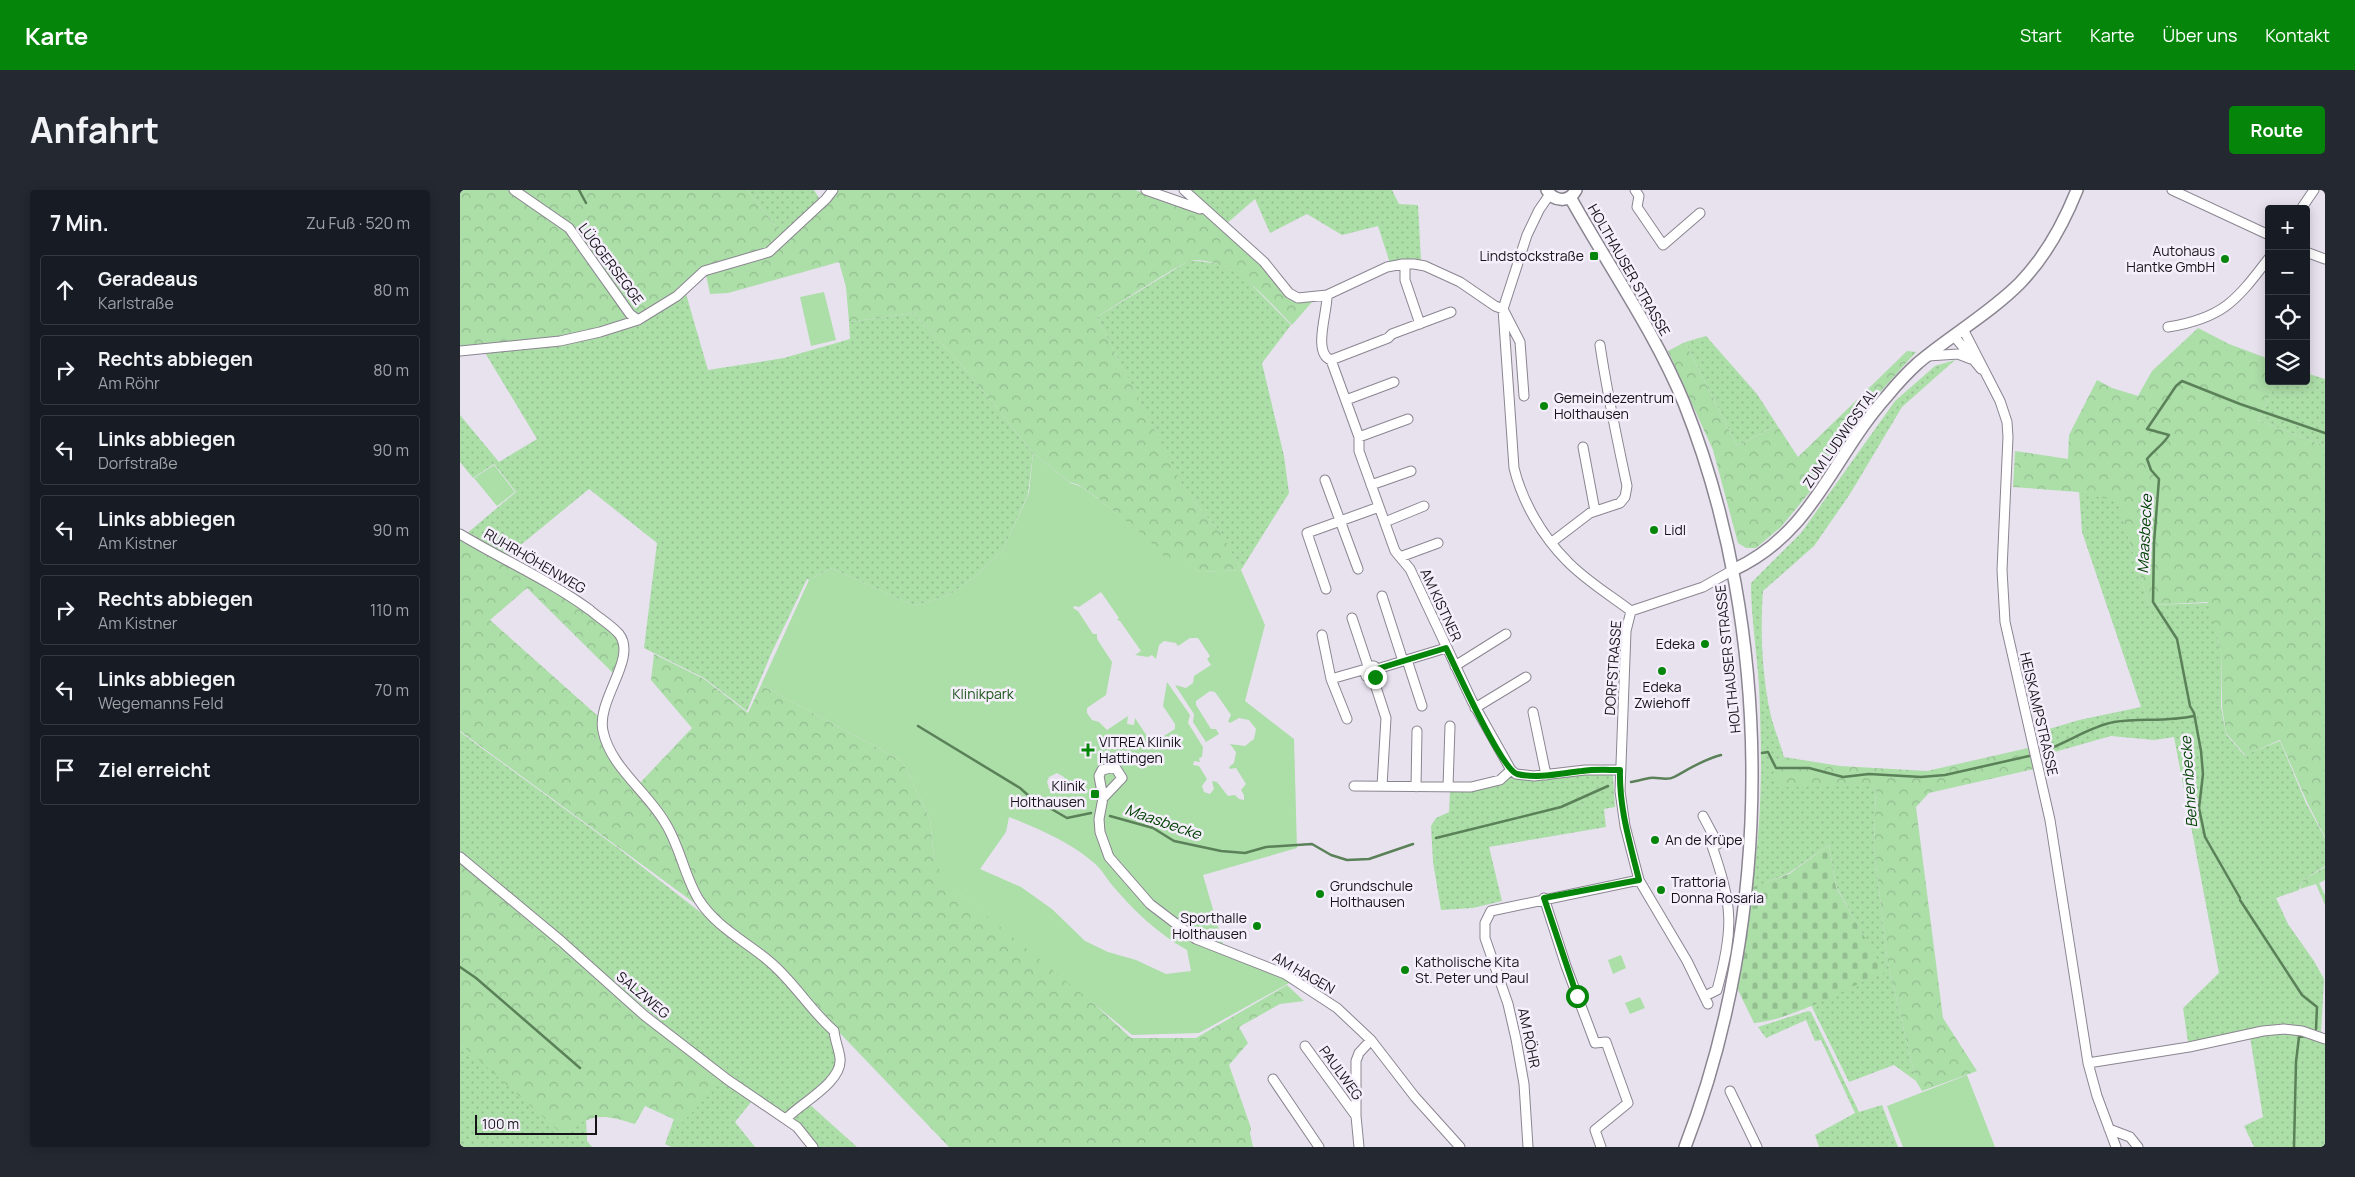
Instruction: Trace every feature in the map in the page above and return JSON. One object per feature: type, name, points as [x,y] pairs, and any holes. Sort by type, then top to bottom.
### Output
[{"type":"street","name":"LÜGGERSEGGE","points":[[514,190],[569,228],[630,314],[638,320]]},
{"type":"street","points":[[460,351],[560,341],[600,332],[638,320],[677,296],[704,271],[768,252],[826,199],[833,190]]},
{"type":"street","points":[[1146,190],[1205,211]]},
{"type":"street","points":[[1184,190],[1205,211],[1264,262],[1289,293],[1298,298],[1327,295],[1387,267],[1405,264],[1425,266],[1451,277],[1494,306],[1502,309],[1520,342],[1524,396]]},
{"type":"street","points":[[1648,190],[1637,193],[1637,207],[1664,245],[1700,213]]},
{"type":"street","points":[[2172,190],[2265,233]]},
{"type":"street","points":[[2304,205],[2314,190]]},
{"type":"street","name":"ZUM LUDWIGSTAL","points":[[1631,611],[1703,587],[1756,559],[1780,540],[1799,521],[1886,397],[1928,356],[2017,285],[2034,268],[2061,227],[2077,191]]},
{"type":"street","name":"HOLTHAUSER STRASSE","points":[[1548,192],[1559,200],[1573,194],[1664,360],[1683,402],[1708,471],[1733,570],[1748,673],[1753,763],[1747,882],[1734,968],[1721,1030],[1694,1124],[1685,1147]]},
{"type":"street","name":"DORFSTRASSE","points":[[1548,192],[1527,235],[1502,309],[1514,468],[1521,493],[1528,507],[1568,563],[1631,611],[1626,631],[1620,770],[1620,791],[1625,826],[1639,880],[1687,961],[1707,1000],[1717,990],[1726,959],[1731,925],[1726,885],[1712,846],[1718,844],[1703,816]]},
{"type":"street","points":[[2310,253],[2325,259]]},
{"type":"street","points":[[2168,326],[2199,321],[2222,309],[2246,287],[2265,263]]},
{"type":"street","points":[[1405,264],[1405,280],[1420,324]]},
{"type":"street","name":"AM KISTNER","points":[[1327,295],[1322,348],[1324,356],[1331,360],[1346,400],[1359,437],[1359,451],[1395,551],[1410,569],[1476,708],[1511,770]]},
{"type":"street","points":[[1331,360],[1451,312]]},
{"type":"street","name":"HEISKAMPSTRASSE","points":[[1959,333],[1972,359],[1984,373]]},
{"type":"street","name":"HEISKAMPSTRASSE","points":[[1959,333],[1975,349],[1984,373],[2000,401],[2008,429],[2002,570],[2005,622],[2050,820],[2088,1063],[2116,1147]]},
{"type":"street","points":[[1552,542],[1595,511],[1620,503],[1625,497],[1627,486],[1616,426],[1609,403],[1600,345]]},
{"type":"street","points":[[1928,356],[1958,354],[1972,359]]},
{"type":"street","points":[[1346,400],[1394,382]]},
{"type":"street","points":[[1359,437],[1408,419]]},
{"type":"street","points":[[1582,447],[1595,511]]},
{"type":"street","points":[[1371,485],[1411,471]]},
{"type":"street","points":[[1325,480],[1358,569]]},
{"type":"street","points":[[1385,522],[1424,506]]},
{"type":"street","points":[[1326,590],[1307,533],[1379,507]]},
{"type":"street","name":"RUHRHÖHENWEG","points":[[460,534],[566,593],[620,636],[623,648],[623,662],[606,700],[602,720],[602,730],[612,752],[664,820],[700,901],[737,938],[770,962],[819,1018],[834,1031],[835,1044],[840,1059],[839,1069],[821,1091],[795,1109],[786,1118]]},
{"type":"street","name":"AM KISTNER","points":[[1400,557],[1438,543]]},
{"type":"street","points":[[1382,596],[1422,706]]},
{"type":"street","points":[[1352,618],[1386,718],[1382,786]]},
{"type":"street","name":"AM KISTNER","points":[[1455,666],[1506,634]]},
{"type":"street","points":[[1322,635],[1331,679],[1346,719]]},
{"type":"street","points":[[1331,679],[1405,661],[1446,648]]},
{"type":"street","points":[[1476,708],[1526,677]]},
{"type":"street","points":[[1533,712],[1546,774]]},
{"type":"street","points":[[1448,787],[1450,726]]},
{"type":"street","points":[[1416,787],[1417,731]]},
{"type":"street","points":[[1354,786],[1448,787],[1487,785],[1500,780],[1511,770],[1516,774],[1534,776],[1620,770]]},
{"type":"street","name":"AM HAGEN","points":[[1103,798],[1099,819],[1100,832],[1108,857],[1150,904],[1196,939],[1285,974],[1337,1008],[1371,1040],[1415,1098],[1460,1147]]},
{"type":"street","name":"SALZWEG","points":[[460,857],[561,941],[645,1016],[728,1080],[797,1127],[812,1147]]},
{"type":"street","name":"AM RÖHR","points":[[1528,1147],[1524,1084],[1516,1039],[1508,1004],[1486,938],[1485,923],[1491,911],[1544,898],[1639,880]]},
{"type":"street","points":[[1544,898],[1566,966],[1595,1043],[1606,1042],[1628,1103],[1595,1130],[1601,1147]]},
{"type":"street","points":[[2088,1063],[2189,1047],[2263,1031],[2302,1030],[2325,1039]]},
{"type":"street","points":[[1359,1147],[1356,1116],[1356,1061],[1359,1053],[1371,1040]]},
{"type":"street","name":"PAULWEG","points":[[1305,1046],[1356,1116]]},
{"type":"street","points":[[1273,1079],[1318,1147]]},
{"type":"street","points":[[1730,1091],[1757,1147]]},
{"type":"street","points":[[2110,1129],[2130,1137],[2138,1147]]},
{"type":"green space","points":[[460,190],[747,190],[783,235],[763,254],[709,267],[687,286],[641,317],[559,340],[460,350]]},
{"type":"green space","points":[[747,190],[814,190],[821,201],[783,235]]},
{"type":"green space","points":[[834,190],[1135,190],[1202,213],[1262,265],[1297,300],[1312,302],[1292,325],[1260,292],[1236,273],[1208,261],[1192,260],[1162,276],[1097,317],[1181,482],[1200,509],[1222,534],[1241,570],[1201,572],[1166,560],[1144,536],[1096,497],[1079,485],[1069,482],[1033,453],[961,364],[913,313],[849,322],[846,287],[839,262],[728,293],[710,294],[706,275],[764,256]]},
{"type":"green space","points":[[1188,190],[1392,190],[1399,204],[1418,205],[1421,260],[1390,263],[1378,226],[1342,235],[1307,214],[1270,233],[1255,199],[1225,225]]},
{"type":"green space","points":[[1190,260],[1220,264],[1244,277],[1291,325],[1262,363],[1284,456],[1289,493],[1241,570],[1221,533],[1200,509],[1180,481],[1097,317]]},
{"type":"green space","points":[[824,292],[836,340],[811,346],[800,297]]},
{"type":"green space","points":[[686,294],[708,370],[784,358],[850,339],[849,322],[913,313],[961,364],[1033,453],[1028,494],[1003,550],[978,574],[951,594],[915,606],[831,568],[809,580],[807,579],[771,654],[747,711],[704,678],[644,648],[657,543],[589,489],[506,557],[465,535],[516,492],[494,464],[473,478],[460,462],[460,415],[499,462],[537,439],[484,351],[639,322]]},
{"type":"green space","points":[[2198,328],[2229,344],[2265,358],[2265,385],[2275,385],[2258,420],[2325,446],[2325,837],[2307,802],[2280,740],[2245,755],[2226,733],[2222,707],[2221,651],[2208,602],[2149,605],[2117,501],[2078,492],[2013,487],[2015,451],[2068,459],[2069,435],[2097,380],[2112,388],[2138,396],[2152,371]]},
{"type":"green space","points":[[1706,336],[1757,394],[1777,425],[1737,446],[1685,342]]},
{"type":"green space","points":[[1685,342],[1737,446],[1777,425],[1798,457],[1907,351],[1916,352],[1855,420],[1819,481],[1781,527],[1756,548],[1746,548],[1738,543],[1713,450],[1668,351]]},
{"type":"green space","points":[[1955,360],[1902,407],[1850,494],[1814,546],[1763,591],[1763,667],[1771,718],[1784,757],[1777,762],[1876,786],[1874,847],[1887,959],[1916,1081],[1894,1065],[1849,1082],[1811,1005],[1859,982],[1884,973],[1836,886],[1829,845],[1789,873],[1751,889],[1760,813],[1761,737],[1751,583],[1801,533],[1895,401],[1935,366]]},
{"type":"green space","points":[[2310,374],[2325,379],[2325,446],[2258,420],[2275,385],[2310,385]]},
{"type":"green space","name":"Klinikpark","points":[[1033,453],[1070,483],[1080,486],[1097,498],[1145,536],[1166,559],[1201,572],[1241,570],[1265,625],[1245,701],[1294,739],[1297,848],[1203,875],[1226,954],[1273,969],[1291,982],[1199,1033],[1132,1035],[959,893],[942,876],[934,857],[930,819],[902,761],[761,685],[809,580],[831,568],[915,606],[951,594],[978,574],[1003,550],[1029,493]],"holes":[[[1101,592],[1119,618],[1117,620],[1120,621],[1141,651],[1135,655],[1148,657],[1152,655],[1156,659],[1159,645],[1164,641],[1176,643],[1178,646],[1190,638],[1198,638],[1210,656],[1207,659],[1211,665],[1194,676],[1193,683],[1186,688],[1175,685],[1194,714],[1193,722],[1206,742],[1219,734],[1216,729],[1211,729],[1196,705],[1196,701],[1210,691],[1215,692],[1231,715],[1228,721],[1230,723],[1239,718],[1249,720],[1256,729],[1254,739],[1245,746],[1230,744],[1236,752],[1234,763],[1229,767],[1230,769],[1236,768],[1246,784],[1241,790],[1244,800],[1239,799],[1235,795],[1228,796],[1217,782],[1212,781],[1214,789],[1210,794],[1204,792],[1202,786],[1207,779],[1199,766],[1193,765],[1194,761],[1200,762],[1199,758],[1202,757],[1203,747],[1188,723],[1190,715],[1167,682],[1163,706],[1175,724],[1175,729],[1156,741],[1152,738],[1149,739],[1135,718],[1134,725],[1127,724],[1128,716],[1107,730],[1099,722],[1092,720],[1087,713],[1087,708],[1106,695],[1112,662],[1097,639],[1097,634],[1093,634],[1078,611],[1073,608],[1074,606],[1079,607]],[[1057,773],[1064,777],[1065,783],[1061,790],[1057,792],[1049,789],[1047,782],[1049,777]],[[1009,817],[1053,836],[1093,862],[1137,913],[1187,950],[1191,971],[1166,974],[1136,960],[1108,952],[1085,941],[1052,909],[1021,887],[980,869],[1006,832]]]},
{"type":"green space","points":[[494,465],[515,492],[497,506],[474,478]]},
{"type":"green space","points":[[2079,490],[2117,500],[2149,605],[2209,603],[2221,651],[2221,707],[2226,734],[2244,755],[2280,741],[2306,803],[2325,838],[2325,866],[2302,881],[2299,890],[2276,898],[2288,924],[2324,979],[2321,1033],[2325,1041],[2325,1147],[2254,1147],[2244,1126],[2263,1117],[2249,1031],[2188,1042],[2183,1008],[2219,973],[2174,737],[2154,740],[2111,736],[2044,755],[2039,732],[2079,720],[2141,707],[2082,532]]},
{"type":"green space","points":[[460,536],[530,573],[628,641],[617,677],[527,588],[490,620],[600,718],[605,742],[639,784],[692,728],[651,680],[654,654],[704,679],[748,713],[761,685],[902,761],[930,819],[934,857],[959,893],[1076,987],[1131,1038],[1196,1038],[1287,985],[1304,1001],[1280,1004],[1239,1027],[1248,1043],[1229,1065],[1251,1128],[1250,1133],[1253,1147],[949,1147],[812,1004],[708,913],[460,731]]},
{"type":"green space","points":[[460,732],[618,848],[776,971],[830,1028],[838,1059],[831,1078],[785,1114],[700,1055],[460,851]]},
{"type":"green space","points":[[2028,748],[2034,769],[1929,793],[1916,807],[1943,1018],[1977,1071],[1922,1091],[1916,1081],[1887,959],[1874,847],[1876,786],[1775,787],[1777,762],[1784,757],[1840,766],[1927,771]]},
{"type":"green space","points":[[1613,775],[1615,807],[1604,809],[1606,827],[1489,847],[1502,901],[1473,908],[1441,910],[1433,862],[1431,826],[1436,818],[1449,812],[1450,790],[1513,776]]},
{"type":"green space","points":[[1829,845],[1836,887],[1885,973],[1804,1009],[1771,1020],[1754,1023],[1737,988],[1751,888],[1789,874]]},
{"type":"green space","points":[[460,857],[723,1080],[682,1123],[645,1106],[635,1124],[613,1118],[597,1117],[582,1122],[562,1134],[463,1046],[460,1047]]},
{"type":"green space","points":[[2325,867],[2325,880],[2319,883],[2325,895],[2325,905],[2316,884],[2300,889],[2302,881]]},
{"type":"green space","points":[[1621,955],[1626,968],[1613,974],[1608,960]]},
{"type":"green space","points":[[1640,997],[1645,1008],[1630,1014],[1625,1003]]},
{"type":"green space","points":[[1808,1011],[1811,1012],[1859,1112],[1882,1105],[1898,1147],[1819,1147],[1815,1135],[1855,1113],[1821,1040],[1815,1041],[1806,1020],[1766,1038],[1758,1027]]},
{"type":"green space","points":[[463,1046],[586,1119],[587,1141],[592,1147],[460,1147],[460,1047]]},
{"type":"green space","points":[[1967,1075],[1995,1147],[1903,1147],[1887,1106]]},
{"type":"green space","points":[[723,1080],[752,1101],[735,1122],[755,1147],[671,1147],[665,1144],[674,1119]]},
{"type":"green space","points":[[808,1103],[857,1147],[816,1147],[791,1116]]},
{"type":"waterway","points":[[579,190],[586,203]]},
{"type":"waterway","name":"Maasbecke","points":[[2240,898],[2205,837],[2199,808],[2203,774],[2201,751],[2194,713],[2190,706],[2177,639],[2153,602],[2154,543],[2159,479],[2151,470],[2147,459],[2169,435],[2147,429],[2176,386],[2182,381],[2240,404],[2325,433]]},
{"type":"waterway","name":"Maasbecke","points":[[2043,751],[2105,724],[2194,716]]},
{"type":"waterway","name":"Maasbecke","points":[[918,726],[1020,788],[1038,804]]},
{"type":"waterway","name":"Maasbecke","points":[[1762,753],[1768,752],[1776,768],[1809,768],[1843,777],[1869,774],[1921,777],[1945,775],[2029,756]]},
{"type":"waterway","name":"Maasbecke","points":[[1631,782],[1650,778],[1671,778],[1721,755]]},
{"type":"waterway","name":"Maasbecke","points":[[1436,838],[1561,807],[1608,786]]},
{"type":"waterway","name":"Maasbecke","points":[[1048,807],[1067,818],[1091,813]]},
{"type":"waterway","name":"Maasbecke","points":[[1110,816],[1153,828],[1174,841],[1221,851],[1245,853],[1266,847],[1312,844],[1331,855],[1347,860],[1369,859],[1413,844]]},
{"type":"waterway","name":"Behrenbecke","points":[[2240,900],[2302,995],[2317,1007],[2316,1029]]},
{"type":"waterway","points":[[460,967],[476,978],[580,1068]]},
{"type":"waterway","name":"Behrenbecke","points":[[2294,1147],[2296,1062],[2299,1037],[2308,1036]]},
{"type":"place","name":"Lindstockstraße","points":[[1594,256]]},
{"type":"place","name":"Autohaus Hantke GmbH","points":[[2225,259]]},
{"type":"place","name":"Gemeindezentrum Holthausen","points":[[1544,406]]},
{"type":"place","name":"Lidl","points":[[1654,530]]},
{"type":"place","name":"Edeka","points":[[1705,644]]},
{"type":"place","name":"Edeka Zwiehoff","points":[[1662,671]]},
{"type":"place","name":"VITREA Klinik Hattingen","points":[[1088,750]]},
{"type":"place","name":"Klinik Holthausen","points":[[1095,794]]},
{"type":"place","name":"An de Krüpe","points":[[1655,840]]},
{"type":"place","name":"Trattoria Donna Rosaria","points":[[1661,890]]},
{"type":"place","name":"Grundschule Holthausen","points":[[1320,894]]},
{"type":"place","name":"Sporthalle Holthausen","points":[[1257,926]]},
{"type":"place","name":"Katholische Kita St. Peter und Paul","points":[[1405,970]]},
{"type":"route","points":[[1375,677],[1378,673],[1377,669],[1446,648],[1498,751],[1516,774],[1534,776],[1585,770],[1620,770],[1620,791],[1625,826],[1639,880],[1544,898],[1577,996]]}]
